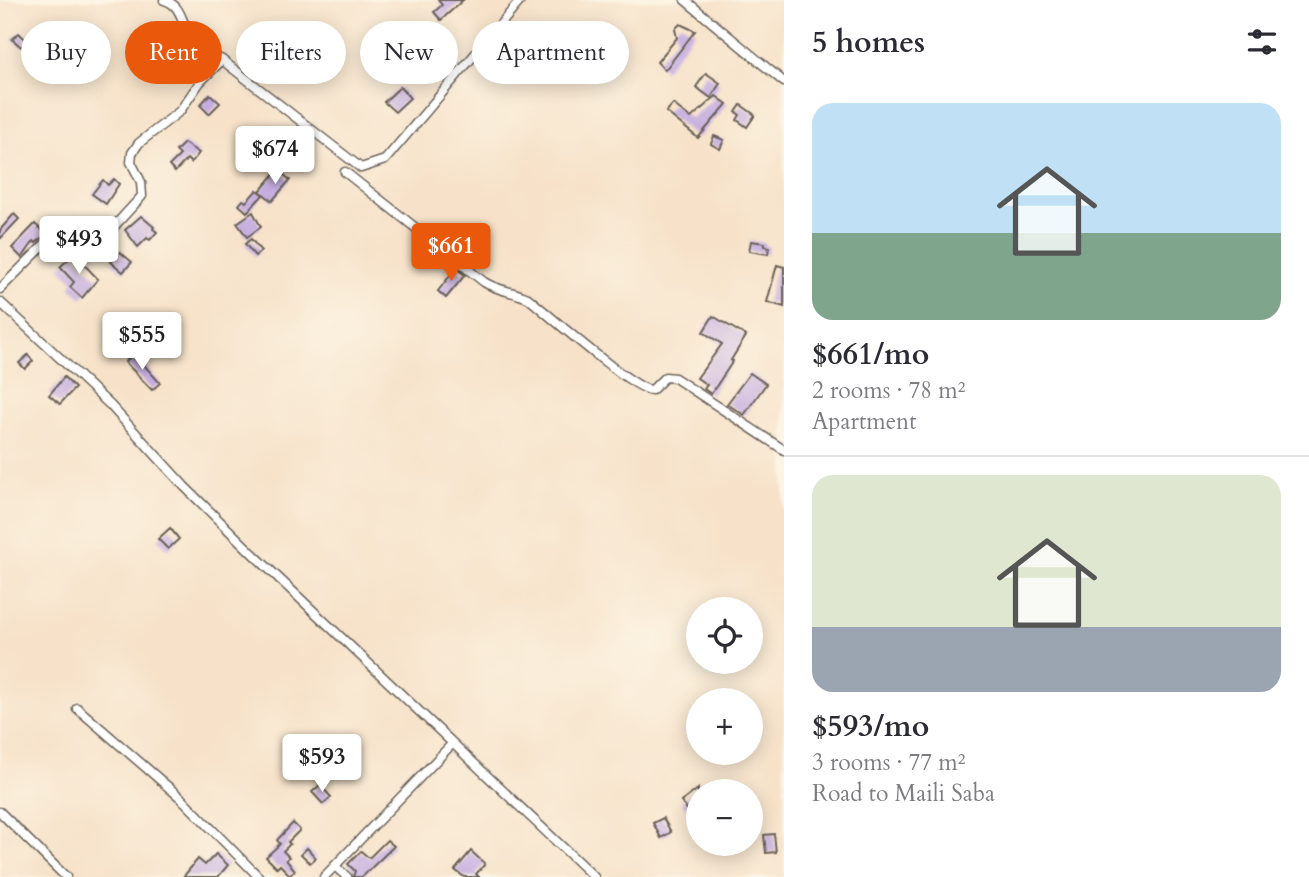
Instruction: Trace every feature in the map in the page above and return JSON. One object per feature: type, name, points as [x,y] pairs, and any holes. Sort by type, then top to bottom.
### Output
[{"type":"street","points":[[164,0],[172,2],[184,21]]},
{"type":"street","points":[[222,61],[361,168],[385,160],[522,0]]},
{"type":"street","points":[[685,0],[784,82]]},
{"type":"street","points":[[0,289],[56,236],[64,236],[84,248],[98,244],[142,196],[141,183],[131,162],[132,153],[139,143],[180,111],[199,84]]},
{"type":"street","points":[[345,172],[484,282],[499,290],[516,292],[528,298],[645,390],[652,390],[665,377],[675,378],[784,450]]},
{"type":"street","points":[[0,302],[110,405],[194,496],[594,877]]},
{"type":"street","points":[[77,708],[181,798],[259,877]]},
{"type":"street","points":[[324,877],[452,744]]},
{"type":"street","points":[[0,812],[66,877]]},
{"type":"street","points":[[335,866],[347,877]]},
{"type":"building","points":[[438,0],[463,0],[441,20],[434,12],[442,5]]},
{"type":"building","points":[[680,24],[695,31],[665,70],[657,62],[677,38],[675,29]]},
{"type":"building","points":[[19,33],[21,47],[12,39]]},
{"type":"building","points":[[706,73],[720,83],[711,98],[696,87]]},
{"type":"building","points":[[400,87],[410,98],[395,112],[384,102]]},
{"type":"building","points":[[210,94],[220,103],[209,114],[200,105]]},
{"type":"building","points":[[716,96],[727,104],[698,138],[666,112],[673,104],[691,118]]},
{"type":"building","points":[[741,105],[755,115],[747,127],[737,120],[740,115],[736,112]]},
{"type":"building","points":[[714,136],[724,140],[720,149],[711,144]]},
{"type":"building","points":[[184,143],[199,153],[191,163],[187,159],[175,172],[169,166],[180,155],[176,151]]},
{"type":"building","points":[[278,170],[290,180],[272,201],[260,191]]},
{"type":"building","points":[[114,179],[119,184],[106,204],[92,194],[103,180],[108,185]]},
{"type":"building","points":[[257,190],[263,195],[247,212],[239,205],[243,200],[246,202]]},
{"type":"building","points":[[253,212],[261,227],[247,237],[237,223]]},
{"type":"building","points":[[14,214],[19,219],[0,239],[0,230]]},
{"type":"building","points":[[141,216],[157,232],[138,247],[125,230]]},
{"type":"building","points":[[35,224],[46,234],[36,243],[34,241],[22,258],[12,248]]},
{"type":"building","points":[[251,239],[261,251],[255,256],[245,244]]},
{"type":"building","points":[[751,241],[765,243],[765,246],[769,247],[768,254],[749,251]]},
{"type":"building","points":[[120,252],[132,262],[123,272],[111,262]]},
{"type":"building","points":[[74,254],[98,279],[82,298],[70,287],[74,282],[60,267]]},
{"type":"building","points":[[777,265],[784,267],[784,307],[767,302]]},
{"type":"building","points":[[456,268],[465,275],[446,298],[438,291]]},
{"type":"building","points":[[713,316],[746,336],[711,394],[704,389],[707,385],[697,378],[722,344],[703,332]]},
{"type":"building","points":[[134,354],[160,383],[152,390],[125,362]]},
{"type":"building","points":[[28,355],[33,361],[25,369],[19,363]]},
{"type":"building","points":[[750,373],[766,384],[744,415],[727,404]]},
{"type":"building","points":[[64,377],[75,388],[60,404],[49,395]]},
{"type":"building","points":[[170,528],[179,539],[168,549],[158,539]]},
{"type":"building","points":[[320,785],[331,797],[323,804],[312,792]]},
{"type":"building","points":[[663,818],[671,832],[661,838],[653,823]]},
{"type":"building","points":[[293,823],[300,830],[283,851],[289,857],[286,860],[295,870],[290,875],[280,865],[277,868],[266,857],[280,844],[277,840]]},
{"type":"building","points":[[774,834],[776,852],[766,853],[764,835]]},
{"type":"building","points":[[387,840],[394,846],[362,877],[353,877],[355,871],[348,864],[361,851],[369,858]]},
{"type":"building","points":[[307,848],[316,858],[310,863],[301,854]]},
{"type":"building","points":[[471,851],[485,864],[476,874],[479,877],[464,877],[455,870]]},
{"type":"building","points":[[216,854],[228,865],[218,877],[183,877],[198,859],[205,865]]}]
